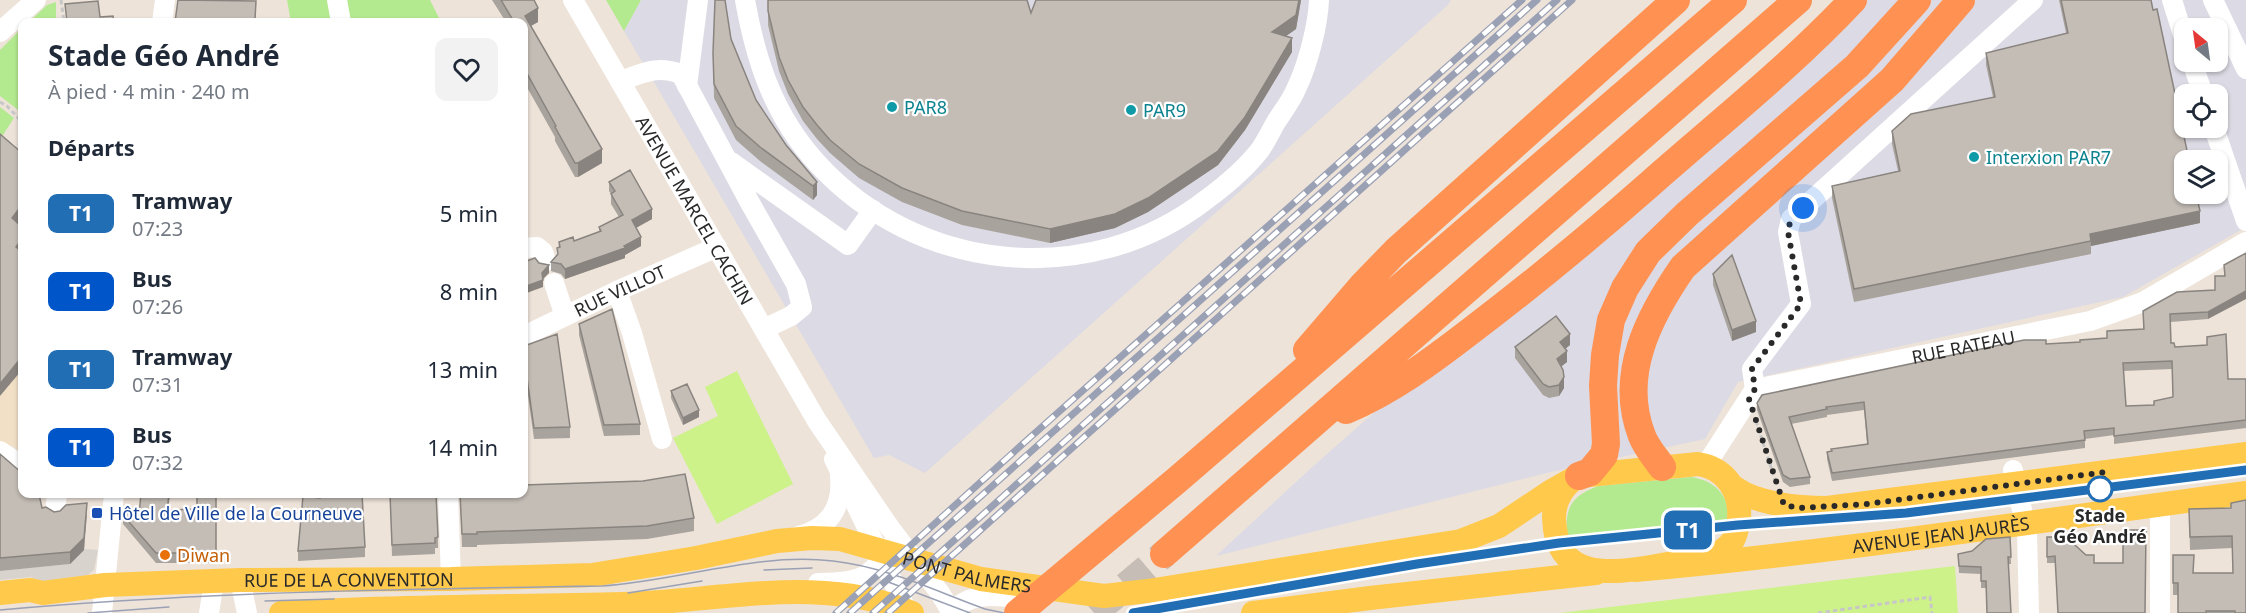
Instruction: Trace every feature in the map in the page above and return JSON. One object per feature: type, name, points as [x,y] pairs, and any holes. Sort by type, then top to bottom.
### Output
[{"type":"highway","points":[[1269,400],[1329,322],[1396,251],[1676,0]]},
{"type":"highway","points":[[1018,613],[1733,0]]},
{"type":"highway","points":[[1164,554],[1798,0]]},
{"type":"highway","points":[[1314,424],[1357,406],[1396,383],[1435,358],[1511,300],[1585,240],[1815,40],[1853,0]]},
{"type":"highway","points":[[1576,478],[1590,472],[1605,455],[1603,386],[1611,320],[1625,288],[1648,252],[1687,214],[1857,66],[1917,0]]},
{"type":"highway","points":[[1662,467],[1642,437],[1634,404],[1635,369],[1644,335],[1662,298],[1683,267],[1892,80],[1961,0]]},
{"type":"main road","points":[[1607,572],[1593,570],[1571,561],[1562,552],[1559,543],[1554,510],[1560,494],[1576,478],[1698,464],[1706,465],[1723,475],[1735,488],[1750,496],[1799,508],[1837,507],[2015,477],[2246,454]]},
{"type":"main road","name":"PONT PALMERS","points":[[696,558],[781,540],[840,539],[886,549],[916,561],[981,579],[1104,596],[1241,577],[1461,541],[1499,526],[1550,492],[1576,478]]},
{"type":"main road","points":[[1253,613],[1370,598],[1635,570],[1716,555],[1733,542],[1738,525],[1739,508],[1735,488]]},
{"type":"main road","name":"AVENUE JEAN JAURÈS","points":[[1635,570],[1728,561],[2026,524],[2246,493]]},
{"type":"main road","name":"RUE DE LA CONVENTION","points":[[0,593],[30,590],[43,593],[105,585],[240,580],[451,579],[592,575],[696,558]]},
{"type":"main road","name":"RUE DE LA CONVENTION","points":[[281,613],[369,608],[624,604],[789,593],[854,595],[876,599],[909,612]]},
{"type":"street","points":[[0,32],[36,0]]},
{"type":"street","points":[[163,18],[165,0]]},
{"type":"street","points":[[337,0],[340,18]]},
{"type":"street","name":"AVENUE MARCEL CACHIN","points":[[573,0],[817,421],[846,481],[886,549],[909,612]]},
{"type":"street","points":[[687,86],[699,0]]},
{"type":"street","points":[[745,0],[753,43],[768,86],[789,126],[817,163],[850,194],[873,210],[929,240],[973,253],[1018,259],[1064,257],[1109,249],[1152,233],[1192,211],[1228,183],[1260,150],[1297,88],[1318,19],[1319,0]]},
{"type":"street","points":[[1706,465],[1752,394],[1752,369],[1801,304],[1788,232],[1791,219],[2033,0]]},
{"type":"street","points":[[2172,0],[2178,18]]},
{"type":"street","points":[[2213,0],[2246,69]]},
{"type":"street","points":[[620,81],[647,71],[667,69],[681,74],[796,284],[802,306],[791,316],[764,329]]},
{"type":"street","points":[[2217,138],[2246,221]]},
{"type":"street","points":[[726,158],[848,244],[873,210]]},
{"type":"street","name":"RUE RATEAU","points":[[1752,394],[2090,321],[2143,302],[2246,242]]},
{"type":"street","points":[[528,248],[537,247],[543,252],[546,261]]},
{"type":"street","name":"RUE VILLOT","points":[[528,334],[617,291],[717,247]]},
{"type":"street","points":[[554,283],[565,316]]},
{"type":"street","points":[[617,291],[632,333],[662,439]]},
{"type":"street","points":[[0,451],[18,463]]},
{"type":"street","points":[[2015,477],[2026,524],[2029,613]]},
{"type":"street","points":[[781,540],[807,534],[827,521],[837,506],[846,481]]},
{"type":"street","points":[[102,613],[114,498]]},
{"type":"street","points":[[448,498],[451,579]]},
{"type":"street","points":[[2160,505],[2160,613]]},
{"type":"street","points":[[695,600],[776,584],[854,581],[866,576],[886,549]]},
{"type":"street","points":[[916,561],[951,612],[979,596],[1044,601],[1104,596]]},
{"type":"street","points":[[240,580],[247,613]]},
{"type":"street","points":[[209,613],[214,581]]},
{"type":"path","points":[[61,0],[63,18]]},
{"type":"path","points":[[0,102],[18,118]]},
{"type":"path","points":[[8,159],[18,146]]},
{"type":"path","points":[[1752,394],[1784,505]]},
{"type":"path","points":[[1818,613],[1930,597],[1932,613]]},
{"type":"shaded area","points":[[641,0],[1451,0],[925,473],[889,455],[874,458],[624,31]]},
{"type":"shaded area","points":[[1841,0],[2246,0],[2246,227],[2123,297],[1738,382],[1705,439],[1551,472],[1216,556],[1310,469]]},
{"type":"shaded area","points":[[18,309],[18,450],[12,445],[6,449],[0,444],[0,331]]},
{"type":"shaded area","points":[[85,549],[98,550],[94,570],[88,575],[42,583],[31,577],[0,580],[0,571],[70,564]]},
{"type":"green space","points":[[287,0],[430,0],[439,18],[290,18]]},
{"type":"green space","points":[[606,0],[641,0],[624,31]]},
{"type":"green space","points":[[56,2],[56,18],[33,18],[47,5]]},
{"type":"green space","points":[[18,32],[18,110],[0,96],[0,50]]},
{"type":"green space","points":[[0,107],[14,118],[1,138],[0,137]]},
{"type":"green space","points":[[737,371],[793,484],[717,524],[673,438],[718,416],[705,387]]},
{"type":"green space","points":[[1691,477],[1707,482],[1720,491],[1727,505],[1726,522],[1567,538],[1567,519],[1571,505],[1588,490],[1598,486]]},
{"type":"green space","points":[[1955,566],[1958,613],[1560,613]]},
{"type":"building","points":[[178,0],[256,1],[255,18],[176,18]]},
{"type":"building","points":[[501,0],[534,0],[538,8],[525,16],[526,18],[512,18]]},
{"type":"building","points":[[715,0],[725,0],[731,39],[756,100],[786,145],[817,182],[813,186],[760,147],[736,126],[714,84]]},
{"type":"building","points":[[768,0],[1027,0],[1031,13],[1036,0],[1299,0],[1296,15],[1272,32],[1292,38],[1245,117],[1218,151],[1148,198],[1115,214],[1050,229],[962,211],[902,188],[859,164],[830,140],[817,125],[803,107],[788,80],[779,57],[768,11]]},
{"type":"building","points":[[2061,0],[2151,0],[2153,10],[2157,9],[2174,89],[2174,138],[2184,138],[2187,150],[2174,150],[2174,204],[2198,204],[2200,211],[2090,234],[2091,241],[1854,289],[1832,186],[1900,171],[1892,131],[1911,114],[1995,97],[1986,53],[2068,33]]},
{"type":"building","points":[[98,1],[100,17],[113,16],[113,18],[67,18],[65,4]]},
{"type":"building","points":[[528,21],[602,149],[575,163],[528,75]]},
{"type":"building","points":[[0,134],[18,150],[18,210],[12,218],[18,223],[16,247],[18,249],[18,362],[0,384]]},
{"type":"building","points":[[630,170],[652,209],[632,220],[641,237],[624,246],[625,248],[565,269],[561,264],[551,262],[558,254],[559,242],[573,237],[574,241],[601,231],[599,227],[623,215],[611,194],[615,191],[609,182]]},
{"type":"building","points":[[2246,253],[2246,291],[2208,312],[2170,314],[2171,343],[2174,343],[2175,347],[2207,345],[2207,337],[2226,334],[2228,379],[2246,379],[2246,420],[2114,436],[2114,428],[2084,431],[2085,440],[1832,473],[1827,452],[1832,451],[1831,449],[1868,444],[1864,402],[1826,407],[1827,409],[1789,417],[1810,477],[1790,479],[1783,475],[1757,403],[1762,395],[2024,340],[2046,340],[2046,344],[2080,342],[2080,340],[2107,338],[2107,331],[2144,329],[2143,311],[2177,292],[2215,290],[2215,276],[2225,276],[2224,265]],"holes":[[[2172,361],[2173,397],[2154,401],[2154,405],[2126,406],[2123,363]]]},
{"type":"building","points":[[1732,255],[1756,321],[1732,330],[1713,274]]},
{"type":"building","points":[[535,258],[539,263],[549,265],[542,273],[543,280],[528,286],[528,261]]},
{"type":"building","points":[[612,309],[640,424],[604,425],[579,324]]},
{"type":"building","points":[[1556,316],[1570,334],[1560,342],[1567,351],[1557,359],[1564,377],[1559,385],[1549,387],[1543,384],[1515,347]]},
{"type":"building","points":[[557,334],[570,427],[534,428],[528,385],[528,345]]},
{"type":"building","points":[[687,384],[699,410],[683,418],[671,391]]},
{"type":"building","points":[[0,454],[18,470],[18,498],[40,498],[42,508],[46,507],[54,512],[60,511],[66,505],[87,503],[84,538],[70,552],[0,558]]},
{"type":"building","points":[[685,474],[694,518],[647,526],[462,534],[460,498],[528,498],[528,485],[643,481]]},
{"type":"building","points":[[141,498],[168,498],[167,510],[197,509],[197,498],[216,498],[216,553],[156,553],[123,515],[123,512],[139,515]]},
{"type":"building","points":[[303,498],[362,498],[365,547],[298,551]]},
{"type":"building","points":[[390,498],[436,498],[438,537],[435,538],[435,543],[392,545]]},
{"type":"building","points":[[2246,500],[2246,613],[2206,611],[2206,613],[2178,613],[2178,583],[2173,583],[2173,555],[2194,555],[2193,573],[2233,573],[2232,536],[2190,537],[2189,509],[2231,508],[2231,503]]},
{"type":"building","points":[[2123,530],[2146,530],[2145,613],[2058,613],[2055,556],[2047,557],[2047,537],[2066,537],[2086,555],[2094,555],[2094,563],[2123,563]]},
{"type":"building","points":[[2010,537],[2011,557],[2008,557],[2011,613],[1987,613],[1986,581],[1981,581],[1981,567],[1959,566],[1958,554],[1972,551],[1986,539]]},
{"type":"tunnel","points":[[1094,613],[1164,554]]},
{"type":"tram line","points":[[1133,613],[1417,564],[1559,543],[1738,525],[1906,513],[2246,470]]},
{"type":"tram line","name":"T1","points":[[1133,613],[1417,564],[1559,543],[1738,525],[1906,513],[2246,470]]},
{"type":"tram line","points":[[0,610],[225,595],[602,586],[775,560],[804,559],[833,561],[872,568],[911,580],[985,609],[1004,613]]},
{"type":"tram line","points":[[764,570],[812,568]]},
{"type":"tram line","points":[[883,580],[970,613]]},
{"type":"tram line","points":[[628,593],[702,581]]},
{"type":"tram line","points":[[265,601],[334,599]]},
{"type":"tram line","points":[[88,613],[169,607]]},
{"type":"railway","points":[[836,613],[1522,0]]},
{"type":"railway","points":[[850,613],[1537,0]]},
{"type":"railway","points":[[873,613],[1557,0]]},
{"type":"railway","points":[[888,613],[1572,0]]},
{"type":"place","name":"PAR8","points":[[892,107]]},
{"type":"place","name":"PAR9","points":[[1131,110]]},
{"type":"place","name":"Interxion PAR7","points":[[1974,157]]},
{"type":"place","name":"Stade Géo André","points":[[2100,489]]},
{"type":"place","name":"Hôtel de Ville de la Courneuve","points":[[97,513]]},
{"type":"place","name":"Diwan","points":[[165,555]]},
{"type":"route","points":[[1803,208],[1788,225],[1801,304],[1752,369],[1755,389],[1749,399],[1784,505],[1799,508],[1827,508],[1867,504],[2106,472],[2100,489]]}]
